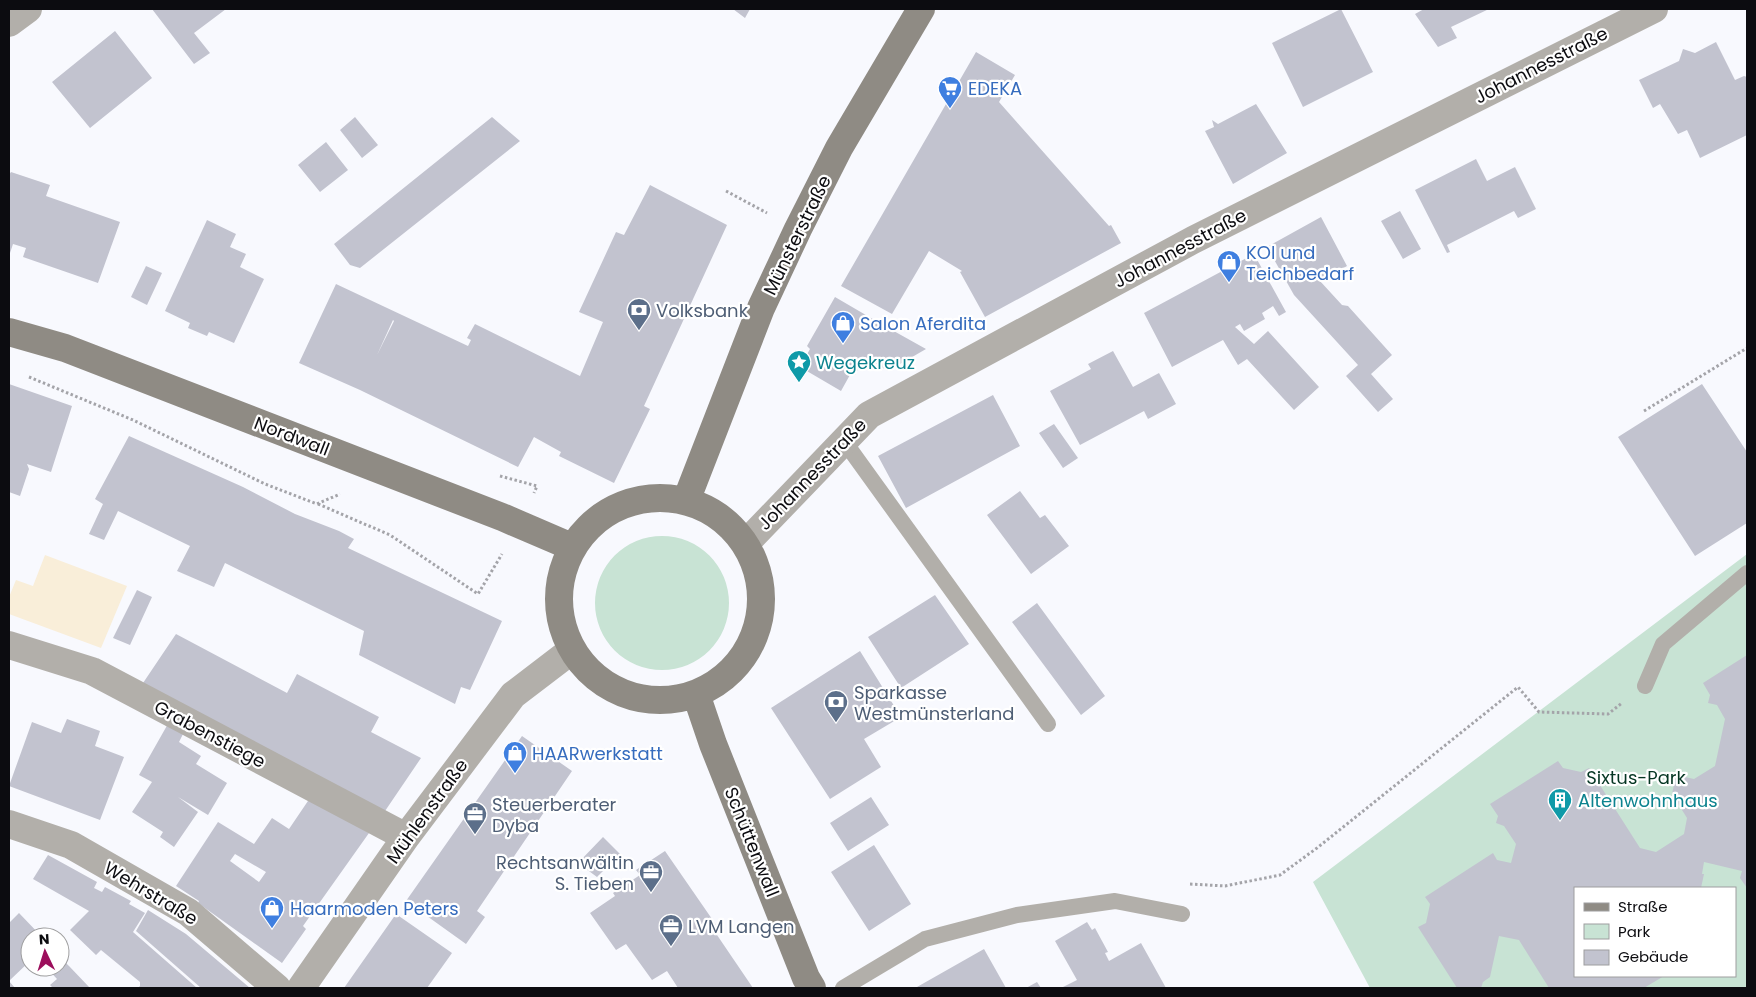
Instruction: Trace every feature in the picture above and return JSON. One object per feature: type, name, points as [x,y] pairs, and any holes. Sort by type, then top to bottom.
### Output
[{"type":"main road","name":"Münsterstraße","points":[[686,501],[761,308],[798,230],[839,148],[921,9]]},
{"type":"main road","name":"Nordwall","points":[[9,332],[65,348],[502,517],[572,547]]},
{"type":"main road","points":[[655,497],[686,501],[720,516],[746,543],[760,576],[761,612],[750,647],[728,675],[696,694],[668,700],[640,698],[613,689],[589,672],[572,650],[559,614],[561,576],[572,547],[598,518],[625,503],[655,497]]},
{"type":"main road","name":"Schüttenwall","points":[[696,694],[717,753],[806,978],[812,988]]},
{"type":"street","points":[[9,23],[28,9]]},
{"type":"street","name":"Johannesstraße","points":[[746,543],[869,415],[1184,244],[1654,9]]},
{"type":"street","name":"Grabenstiege","points":[[9,645],[92,671],[406,837]]},
{"type":"street","name":"Mühlenstraße","points":[[301,988],[406,837],[513,695],[572,650]]},
{"type":"street","name":"Wehrstraße","points":[[9,824],[71,846],[188,912],[277,988]]},
{"type":"lane","points":[[844,441],[1048,724]]},
{"type":"lane","points":[[1645,686],[1663,644],[1747,573]]},
{"type":"lane","points":[[843,988],[925,939],[1017,915],[1116,901],[1182,914]]},
{"type":"path","points":[[726,191],[798,230]]},
{"type":"path","points":[[1644,411],[1747,348]]},
{"type":"path","points":[[22,375],[133,420],[265,484],[317,504],[388,473]]},
{"type":"path","points":[[1317,848],[1518,687],[1539,712],[1608,714],[1645,686]]},
{"type":"shaded area","points":[[45,555],[127,586],[101,648],[9,614],[9,597],[16,580],[33,586]]},
{"type":"green space","points":[[662,536],[687,541],[709,556],[724,578],[729,603],[724,628],[709,650],[687,665],[662,670],[637,665],[615,650],[600,628],[595,603],[600,578],[615,556],[637,541]]},
{"type":"green space","name":"Sixtus-Park","points":[[1747,554],[1747,988],[1370,988],[1313,882]]},
{"type":"building","points":[[152,9],[226,9],[194,33],[210,53],[194,64]]},
{"type":"building","points":[[733,9],[750,9],[745,18]]},
{"type":"building","points":[[1341,9],[1373,72],[1303,107],[1272,43]]},
{"type":"building","points":[[1424,9],[1489,9],[1451,27],[1457,38],[1438,47],[1415,14]]},
{"type":"building","points":[[115,31],[152,78],[90,128],[52,82]]},
{"type":"building","points":[[1716,42],[1735,80],[1744,76],[1747,77],[1747,135],[1700,158],[1687,130],[1678,134],[1660,104],[1653,108],[1639,80],[1679,61],[1683,49],[1695,53]]},
{"type":"building","points":[[976,52],[1015,75],[999,102],[1109,226],[1111,225],[1121,243],[985,317],[960,272],[962,271],[929,251],[892,314],[841,286]]},
{"type":"building","points":[[1256,104],[1287,153],[1233,184],[1205,131],[1214,127],[1212,120],[1218,124]]},
{"type":"building","points":[[355,117],[378,145],[362,158],[340,130]]},
{"type":"building","points":[[492,117],[520,141],[360,268],[350,265],[334,244]]},
{"type":"building","points":[[326,142],[348,170],[320,192],[298,165]]},
{"type":"building","points":[[1476,159],[1487,181],[1515,167],[1536,209],[1518,218],[1514,211],[1447,245],[1450,252],[1447,253],[1415,190]]},
{"type":"building","points":[[11,172],[50,185],[46,196],[120,222],[98,283],[23,257],[26,248],[13,244],[9,252],[9,175]]},
{"type":"building","name":"Volksbank","points":[[650,185],[727,225],[644,406],[650,409],[614,483],[559,456],[561,452],[534,437],[518,467],[360,390],[299,363],[336,284],[468,346],[471,340],[467,338],[475,324],[580,376],[603,322],[579,312],[616,232],[624,235]],"holes":[[[393,320],[394,321],[377,355]]]},
{"type":"building","points":[[1400,211],[1421,249],[1403,259],[1381,221]]},
{"type":"building","points":[[1321,217],[1347,266],[1320,281],[1342,305],[1348,306],[1392,355],[1371,374],[1393,399],[1378,412],[1346,376],[1358,365],[1294,295],[1267,247]]},
{"type":"building","points":[[207,220],[236,234],[230,247],[246,254],[240,267],[264,279],[234,343],[209,332],[207,336],[188,328],[190,323],[165,311]]},
{"type":"building","points":[[1254,254],[1286,312],[1279,316],[1273,306],[1262,313],[1265,319],[1244,331],[1240,324],[1235,327],[1254,344],[1268,331],[1319,387],[1294,410],[1247,359],[1238,365],[1223,340],[1172,367],[1144,313]]},
{"type":"building","points":[[146,266],[162,273],[147,305],[131,297]]},
{"type":"building","points":[[835,297],[926,349],[888,371],[865,357],[855,375],[851,373],[841,391],[800,367],[810,349],[807,346]]},
{"type":"building","points":[[1113,351],[1133,387],[1159,373],[1176,404],[1148,419],[1144,411],[1080,445],[1050,391],[1091,369],[1088,364]]},
{"type":"building","points":[[9,384],[72,406],[51,472],[27,464],[29,469],[20,496],[9,492]]},
{"type":"building","points":[[1702,384],[1747,452],[1747,523],[1695,556],[1618,437]]},
{"type":"building","points":[[993,395],[1020,446],[906,508],[878,456]]},
{"type":"building","points":[[1054,424],[1078,458],[1063,468],[1039,433]]},
{"type":"building","points":[[129,436],[243,487],[295,514],[339,531],[354,539],[348,548],[502,621],[470,690],[461,687],[455,704],[359,655],[364,631],[225,563],[214,587],[177,571],[190,546],[118,511],[104,540],[89,534],[103,504],[95,499]]},
{"type":"building","points":[[1020,491],[1040,518],[1045,515],[1069,546],[1031,574],[987,515]]},
{"type":"building","points":[[137,590],[152,597],[130,645],[113,638]]},
{"type":"building","points":[[935,595],[969,644],[901,688],[868,637]]},
{"type":"building","points":[[1037,603],[1105,696],[1081,715],[1012,622]]},
{"type":"building","points":[[176,634],[287,693],[297,674],[379,717],[371,732],[421,758],[383,814],[143,683]]},
{"type":"building","name":"Sparkasse Westmünsterland","points":[[860,651],[901,717],[864,739],[881,767],[830,799],[771,708]]},
{"type":"building","name":"Altenwohnhaus","points":[[1747,655],[1747,888],[1740,878],[1742,871],[1704,862],[1701,887],[1574,887],[1574,977],[1662,977],[1644,988],[1549,988],[1519,940],[1499,936],[1490,977],[1483,982],[1481,988],[1457,988],[1418,927],[1426,923],[1430,904],[1425,897],[1493,853],[1497,860],[1511,863],[1516,844],[1504,826],[1496,823],[1498,816],[1490,804],[1558,761],[1563,768],[1581,772],[1589,768],[1640,848],[1656,852],[1684,834],[1687,818],[1672,794],[1676,775],[1694,779],[1715,766],[1725,719],[1717,705],[1708,703],[1710,695],[1703,683]]},
{"type":"building","points":[[67,719],[100,731],[95,746],[124,757],[100,820],[9,786],[32,722],[61,733]]},
{"type":"building","points":[[169,722],[185,730],[179,742],[201,756],[196,764],[227,783],[208,815],[178,797],[198,812],[174,847],[160,837],[163,832],[132,812],[152,782],[139,775]]},
{"type":"building","points":[[522,736],[572,771],[477,911],[485,917],[466,944],[406,901]]},
{"type":"building","points":[[871,797],[889,825],[848,851],[830,823]]},
{"type":"building","points":[[310,798],[369,833],[303,926],[306,929],[282,963],[176,886],[218,822],[254,844],[272,818],[289,829]],"holes":[[[235,854],[266,872],[259,882],[230,861]]]},
{"type":"building","points":[[603,837],[620,854],[597,877],[578,863]]},
{"type":"building","points":[[874,845],[911,904],[869,931],[831,872]]},
{"type":"building","points":[[665,851],[721,932],[717,935],[753,988],[678,988],[667,971],[652,980],[626,944],[616,950],[590,913],[615,896],[613,893],[640,875],[636,870]]},
{"type":"building","points":[[48,855],[97,882],[94,888],[102,892],[105,887],[131,901],[129,904],[145,913],[133,932],[197,988],[138,988],[140,982],[101,950],[96,955],[70,930],[89,911],[33,879]]},
{"type":"building","points":[[148,910],[186,934],[250,988],[201,988],[136,931]]},
{"type":"building","points":[[19,913],[32,927],[20,927],[20,971],[9,981],[9,923]]},
{"type":"building","points":[[396,914],[452,953],[427,988],[344,988]]},
{"type":"building","points":[[1087,922],[1092,930],[1095,928],[1108,952],[1105,953],[1109,961],[1141,943],[1166,988],[1061,988],[1077,980],[1055,941]]},
{"type":"building","points":[[984,949],[1006,988],[917,987]]},
{"type":"building","points":[[70,967],[90,988],[53,988],[50,985],[57,979],[55,977],[70,977]]},
{"type":"building","points":[[9,981],[15,988],[9,988]]},
{"type":"building","points":[[1037,982],[1041,988],[1026,988]]},
{"type":"place","name":"EDEKA","points":[[950,109]]},
{"type":"place","name":"KOI und Teichbedarf","points":[[1229,283]]},
{"type":"place","name":"Volksbank","points":[[639,331]]},
{"type":"place","name":"Salon Aferdita","points":[[843,344]]},
{"type":"place","name":"Wegekreuz","points":[[799,383]]},
{"type":"place","name":"Sparkasse Westmünsterland","points":[[836,723]]},
{"type":"place","name":"HAARwerkstatt","points":[[515,774]]},
{"type":"place","name":"Altenwohnhaus","points":[[1560,821]]},
{"type":"place","name":"Steuerberater Dyba","points":[[475,835]]},
{"type":"place","name":"Rechtsanwältin S. Tieben","points":[[651,893]]},
{"type":"place","name":"Haarmoden Peters","points":[[272,929]]},
{"type":"place","name":"LVM Langen","points":[[671,947]]}]
